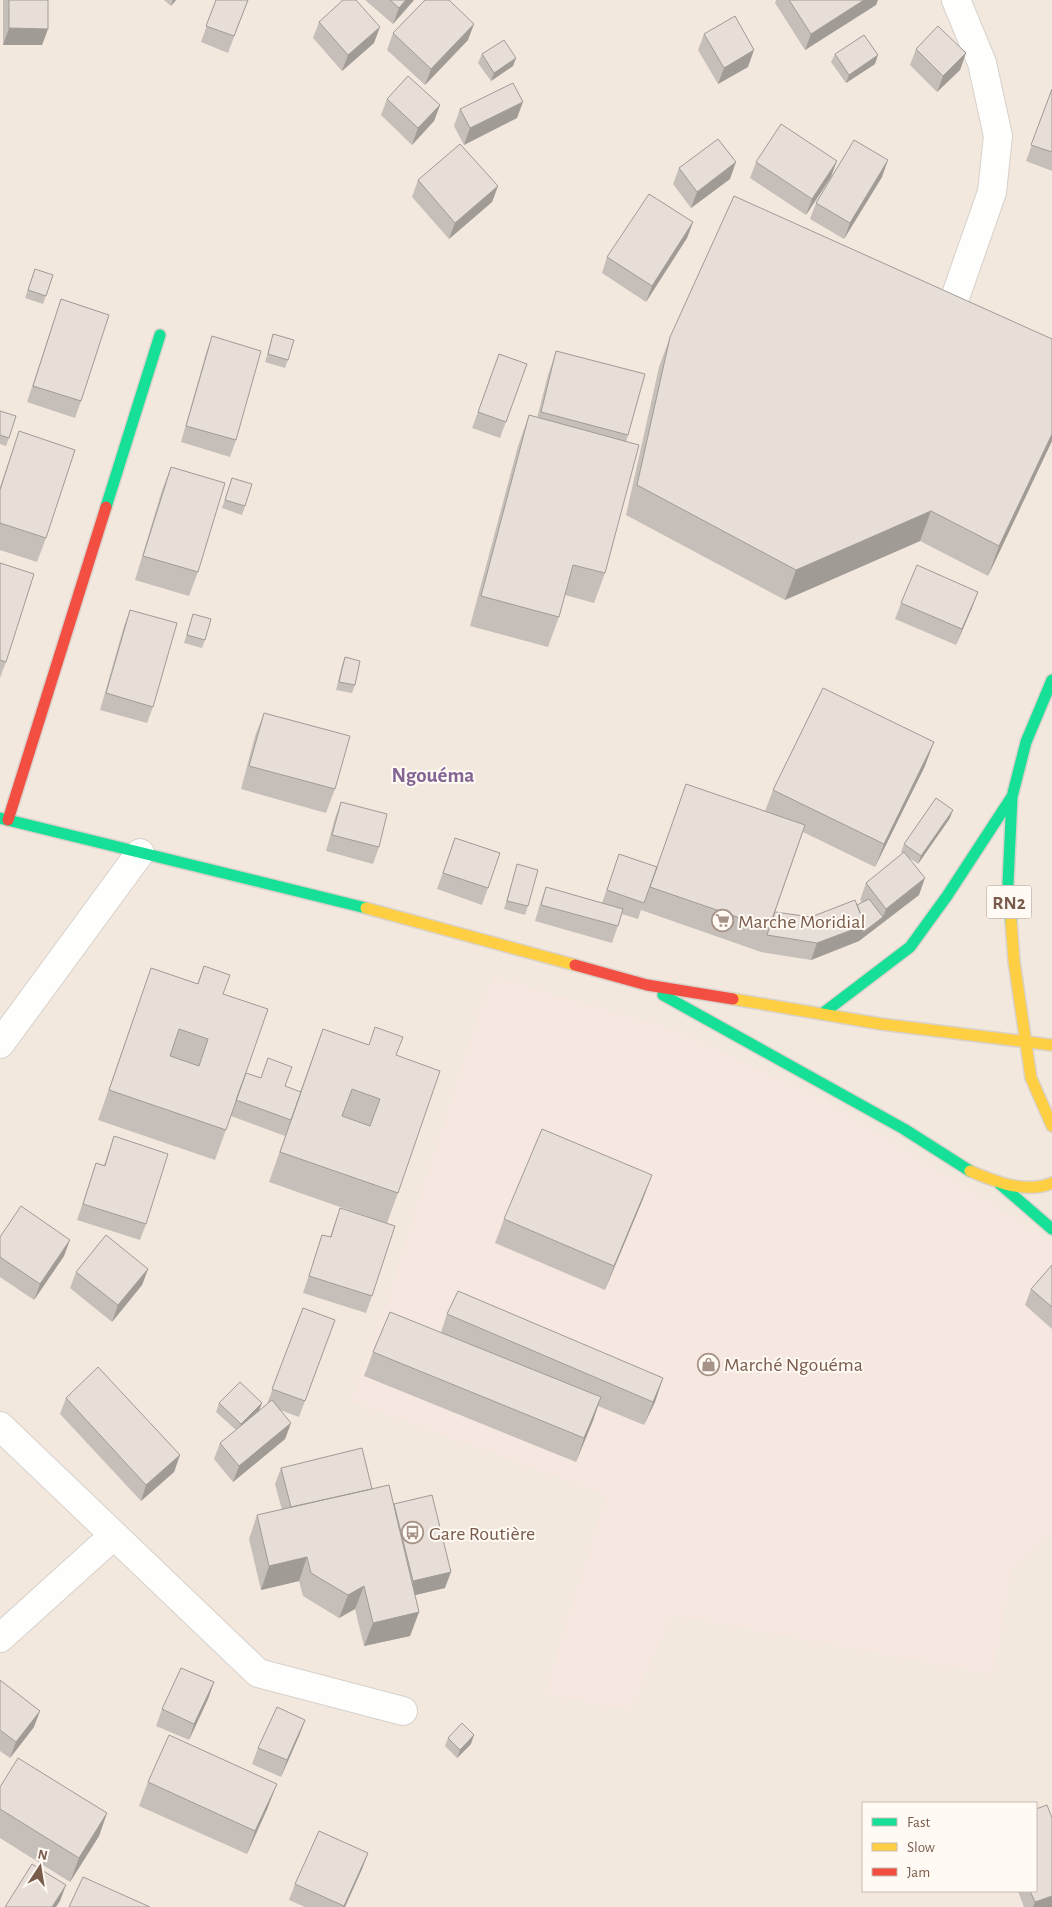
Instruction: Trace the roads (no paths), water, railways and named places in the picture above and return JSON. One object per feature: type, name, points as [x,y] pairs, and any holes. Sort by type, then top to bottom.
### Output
[{"type":"main road","points":[[160,335],[4,819],[327,897],[647,985],[881,1024],[1052,1045]]},
{"type":"main road","name":"RN2","points":[[1052,680],[1026,742],[1012,797],[1008,883],[1014,961],[1031,1078],[1052,1126]]},
{"type":"main road","points":[[822,1014],[910,947],[947,896],[1012,797]]},
{"type":"main road","points":[[647,985],[904,1129],[967,1170],[1000,1184],[1039,1188],[1052,1183]]},
{"type":"main road","points":[[1000,1184],[1052,1229]]},
{"type":"street","points":[[925,302],[959,316],[992,192],[998,136],[982,63],[956,0]]},
{"type":"street","points":[[0,1044],[140,853]]},
{"type":"street","points":[[0,1426],[258,1674],[402,1711]]},
{"type":"street","points":[[0,1638],[113,1536]]},
{"type":"place","name":"Marche Moridial","points":[[722,921]]},
{"type":"place","name":"Marché Ngouéma","points":[[708,1364]]},
{"type":"place","name":"Gare Routière","points":[[413,1533]]},
{"type":"district","name":"Ngouéma","points":[[433,775]]}]
